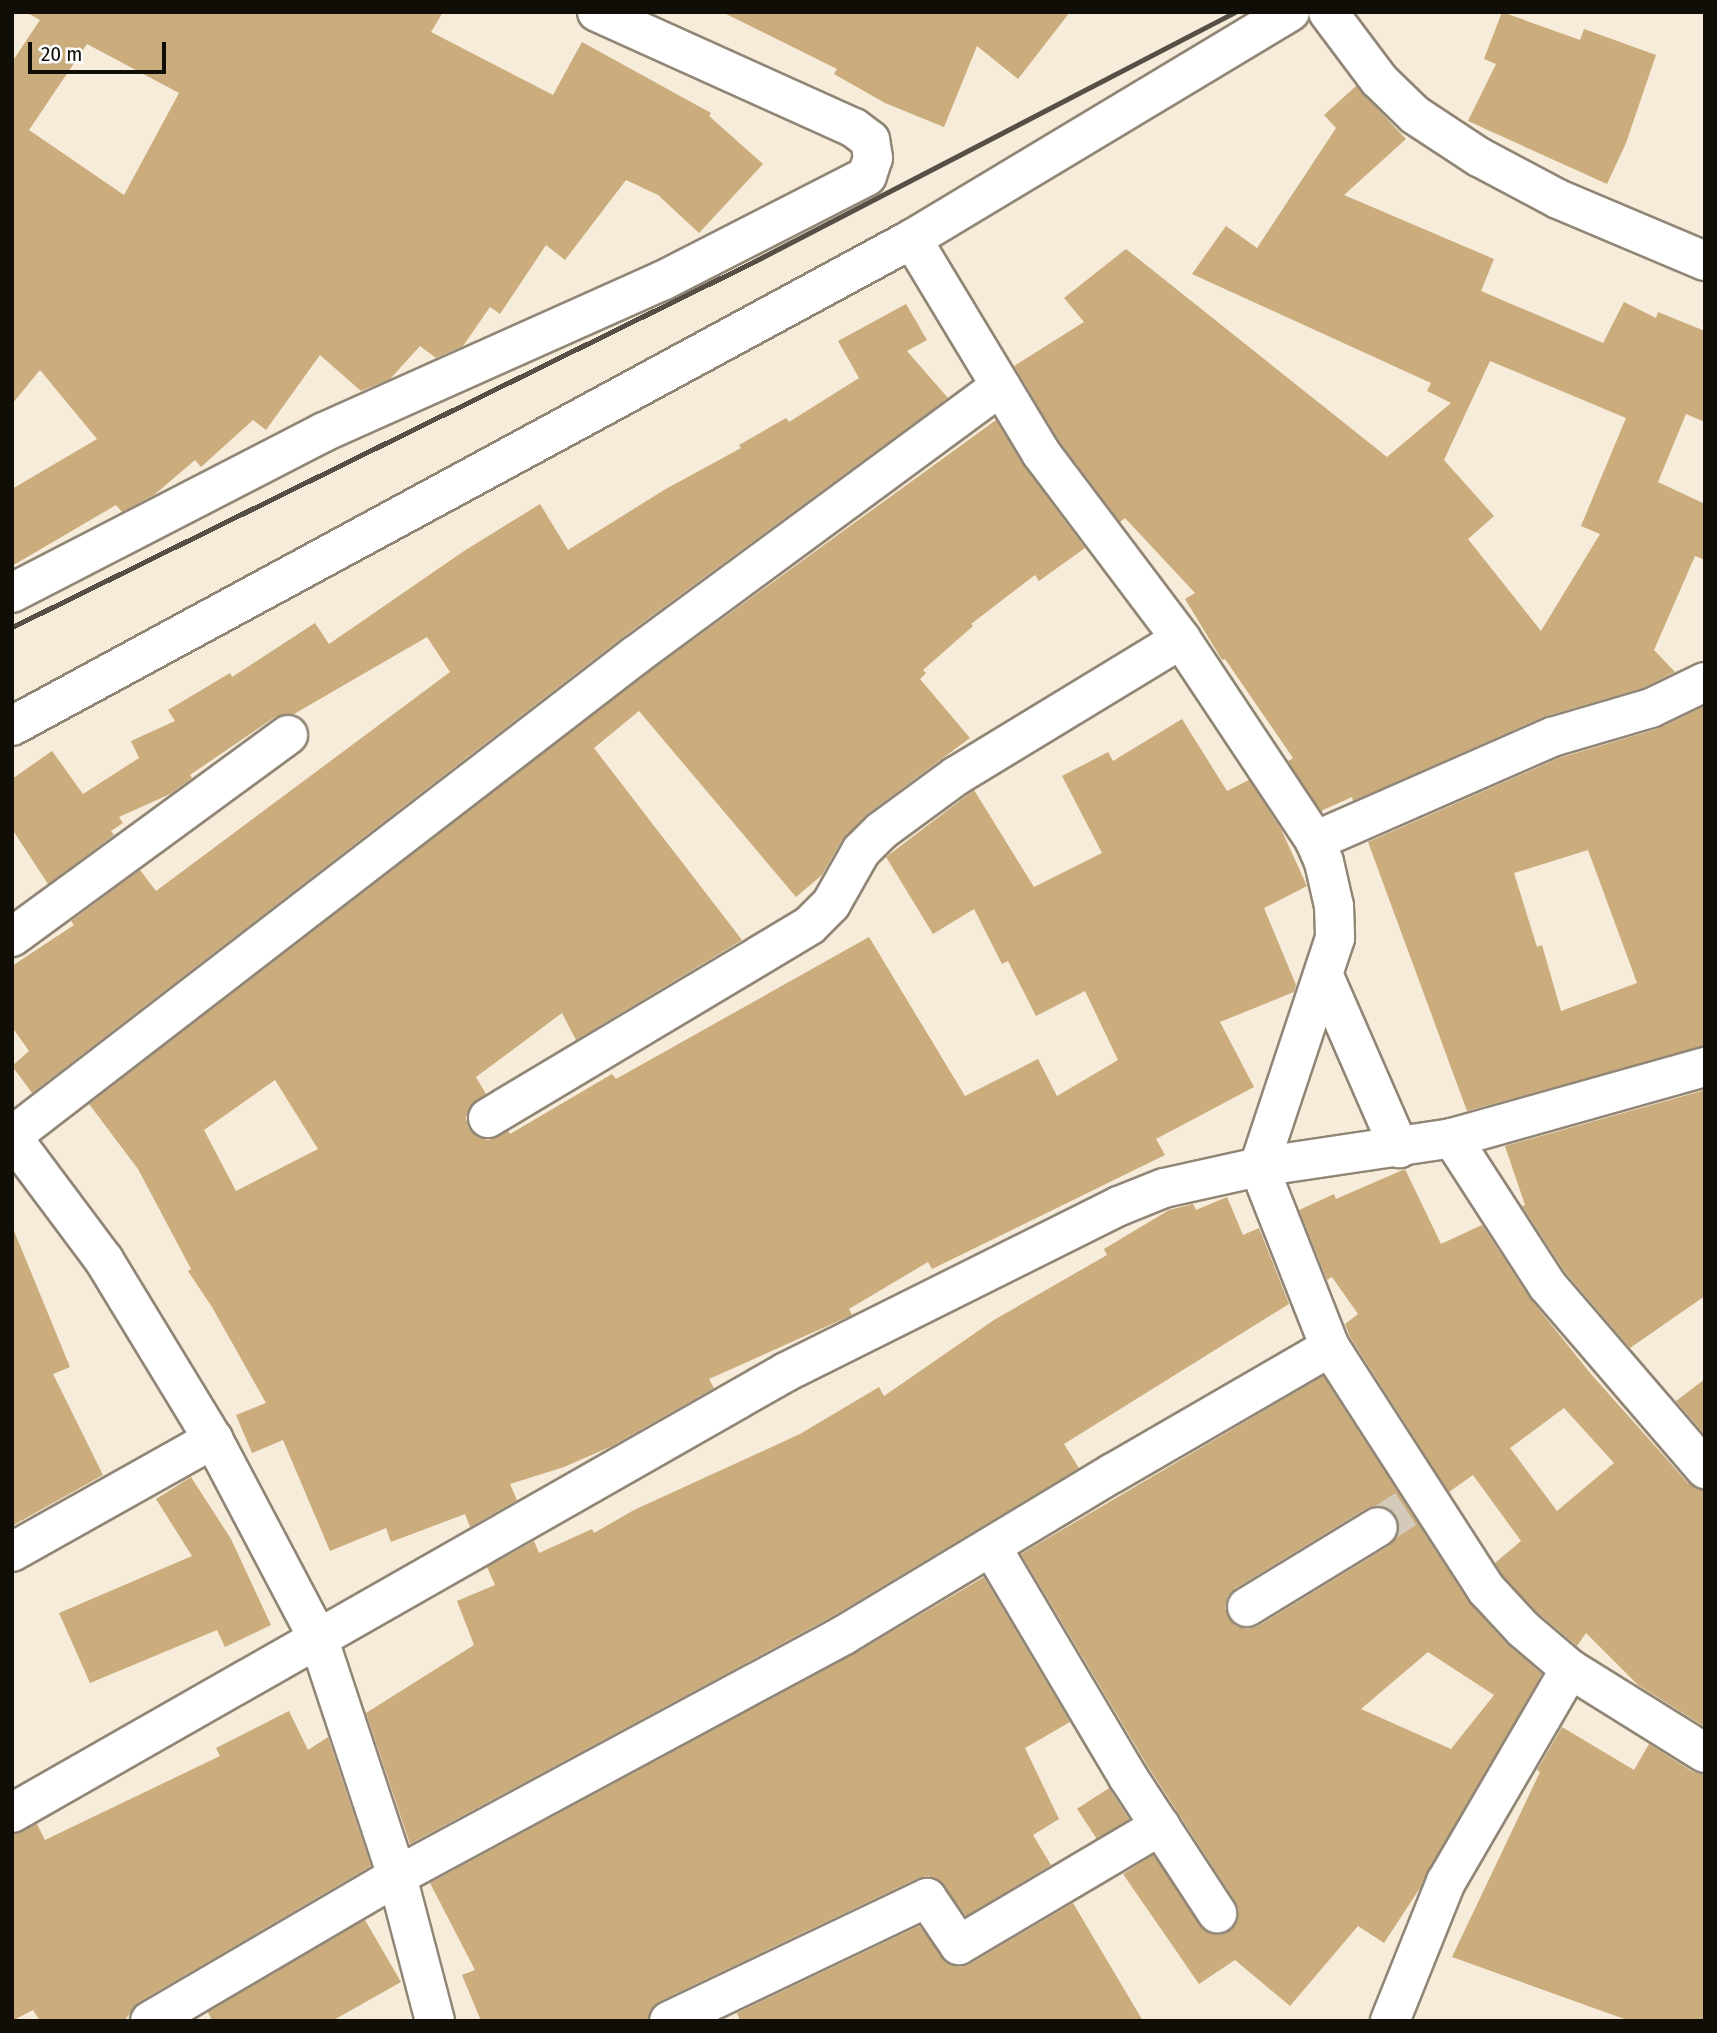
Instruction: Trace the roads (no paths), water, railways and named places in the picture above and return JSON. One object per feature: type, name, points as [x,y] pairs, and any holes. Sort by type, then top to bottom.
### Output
[{"type":"street","points":[[12,593],[324,432],[662,281],[867,176],[873,158],[870,140],[854,128],[597,12]]},
{"type":"street","points":[[12,726],[912,239],[1290,12]]},
{"type":"street","points":[[1328,12],[1379,80],[1415,115],[1479,157],[1558,199],[1705,261]]},
{"type":"street","points":[[912,239],[1041,453],[1181,639],[1315,841],[1324,862],[1334,906],[1335,938],[1259,1167],[1330,1348],[1404,1511],[1486,1589],[1523,1629],[1570,1670],[1705,1753]]},
{"type":"street","points":[[435,2021],[397,1876],[319,1640],[213,1439],[103,1260],[12,1136],[636,655],[1001,386]]},
{"type":"street","points":[[488,1118],[810,925],[831,904],[861,851],[881,831],[956,776],[1181,639]]},
{"type":"street","points":[[1315,841],[1552,737],[1651,708],[1705,682]]},
{"type":"street","points":[[12,937],[288,735]]},
{"type":"street","points":[[1324,976],[1399,1148]]},
{"type":"street","points":[[12,1813],[786,1372],[1119,1206],[1164,1188],[1259,1167],[1452,1138],[1705,1067]]},
{"type":"street","points":[[1452,1138],[1547,1285],[1705,1469]]},
{"type":"street","points":[[150,2021],[397,1876],[844,1635],[1113,1473],[1330,1348]]},
{"type":"street","points":[[12,1552],[213,1439]]},
{"type":"street","points":[[1247,1607],[1404,1511]]},
{"type":"street","points":[[992,1548],[1160,1826],[1217,1913]]},
{"type":"street","points":[[1390,2021],[1446,1882],[1570,1670]]},
{"type":"street","points":[[669,2021],[927,1898],[960,1945],[1160,1826]]},
{"type":"tunnel","points":[[1378,1527],[1406,1509]]},
{"type":"railway","points":[[12,627],[755,261],[1235,12]]}]
